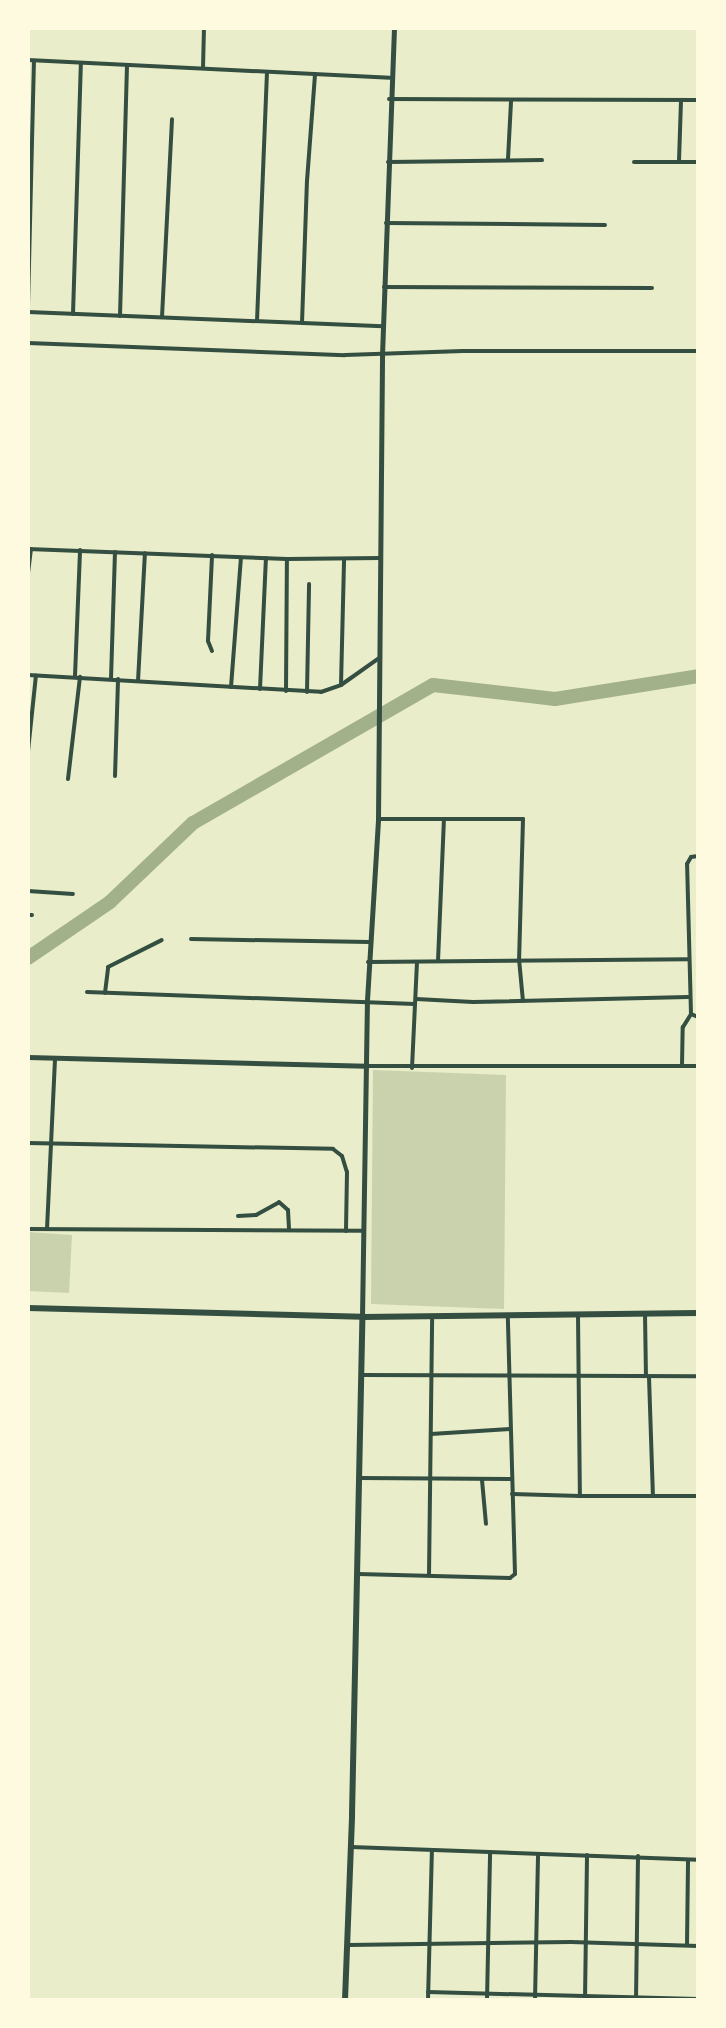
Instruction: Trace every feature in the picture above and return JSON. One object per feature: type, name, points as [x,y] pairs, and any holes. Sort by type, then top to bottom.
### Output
[{"type":"main road","points":[[28,1308],[432,1318],[698,1313]]},
{"type":"main road","points":[[345,2000],[362,1317]]},
{"type":"street","points":[[203,68],[204,28]]},
{"type":"street","points":[[362,1317],[368,962],[378,819],[380,728],[382,355],[394,28]]},
{"type":"street","points":[[28,305],[31,61],[390,78]]},
{"type":"street","points":[[73,314],[81,63]]},
{"type":"street","points":[[120,316],[127,65]]},
{"type":"street","points":[[257,321],[267,73]]},
{"type":"street","points":[[302,323],[307,181],[315,74]]},
{"type":"street","points":[[389,99],[698,100]]},
{"type":"street","points":[[679,162],[681,100]]},
{"type":"street","points":[[508,159],[511,101]]},
{"type":"street","points":[[162,317],[172,119]]},
{"type":"street","points":[[388,162],[542,160]]},
{"type":"street","points":[[634,162],[698,162]]},
{"type":"street","points":[[386,223],[605,225]]},
{"type":"street","points":[[384,287],[652,288]]},
{"type":"street","points":[[28,312],[383,326]]},
{"type":"street","points":[[28,343],[382,355],[463,351],[698,351]]},
{"type":"street","points":[[28,573],[30,549],[287,559],[382,558]]},
{"type":"street","points":[[68,779],[78,677],[80,550]]},
{"type":"street","points":[[111,679],[115,552]]},
{"type":"street","points":[[138,681],[145,553]]},
{"type":"street","points":[[212,555],[208,641],[212,651]]},
{"type":"street","points":[[231,687],[241,557]]},
{"type":"street","points":[[260,689],[266,558]]},
{"type":"street","points":[[286,691],[287,559]]},
{"type":"street","points":[[341,685],[344,559]]},
{"type":"street","points":[[307,692],[309,584]]},
{"type":"street","points":[[28,675],[331,691],[381,656]]},
{"type":"street","points":[[28,751],[36,675]]},
{"type":"street","points":[[115,776],[118,679]]},
{"type":"street","points":[[378,819],[523,819],[519,959],[523,1001]]},
{"type":"street","points":[[438,963],[444,820]]},
{"type":"street","points":[[682,1066],[683,1027],[691,1014],[688,997],[687,864],[691,857],[698,856]]},
{"type":"street","points":[[28,891],[73,894]]},
{"type":"street","points":[[689,938],[698,938]]},
{"type":"street","points":[[191,939],[369,942]]},
{"type":"street","points":[[105,993],[108,967],[162,940]]},
{"type":"street","points":[[368,962],[689,959]]},
{"type":"street","points":[[412,1068],[417,963]]},
{"type":"street","points":[[87,992],[263,1001],[523,1001],[688,997]]},
{"type":"street","points":[[691,1014],[698,1017]]},
{"type":"street","points":[[28,1057],[412,1068],[698,1066]]},
{"type":"street","points":[[47,1229],[55,1058]]},
{"type":"street","points":[[28,1143],[333,1149],[342,1156],[347,1172],[346,1231]]},
{"type":"street","points":[[238,1216],[256,1215],[279,1202],[288,1210],[289,1230]]},
{"type":"street","points":[[28,1229],[363,1231]]},
{"type":"street","points":[[645,1314],[653,1496]]},
{"type":"street","points":[[578,1315],[580,1496]]},
{"type":"street","points":[[429,1575],[432,1318]]},
{"type":"street","points":[[355,1574],[513,1577],[516,1572],[508,1318]]},
{"type":"street","points":[[361,1375],[698,1376]]},
{"type":"street","points":[[431,1434],[510,1429]]},
{"type":"street","points":[[357,1478],[512,1479]]},
{"type":"street","points":[[482,1480],[486,1524]]},
{"type":"street","points":[[512,1494],[698,1496]]},
{"type":"street","points":[[351,1847],[698,1860]]},
{"type":"street","points":[[428,2000],[432,1852]]},
{"type":"street","points":[[487,2000],[490,1854]]},
{"type":"street","points":[[535,1998],[538,1854]]},
{"type":"street","points":[[585,1998],[587,1855]]},
{"type":"street","points":[[636,1998],[638,1856]]},
{"type":"street","points":[[687,1945],[688,1859]]},
{"type":"street","points":[[346,1945],[636,1943],[698,1946]]},
{"type":"street","points":[[428,1992],[535,1998],[698,1999]]},
{"type":"green space","points":[[373,1070],[506,1075],[504,1309],[371,1304]]},
{"type":"green space","points":[[28,1232],[72,1235],[69,1293],[28,1291]]},
{"type":"waterway","points":[[28,958],[110,902],[193,823],[433,685],[555,699],[698,676]]}]
